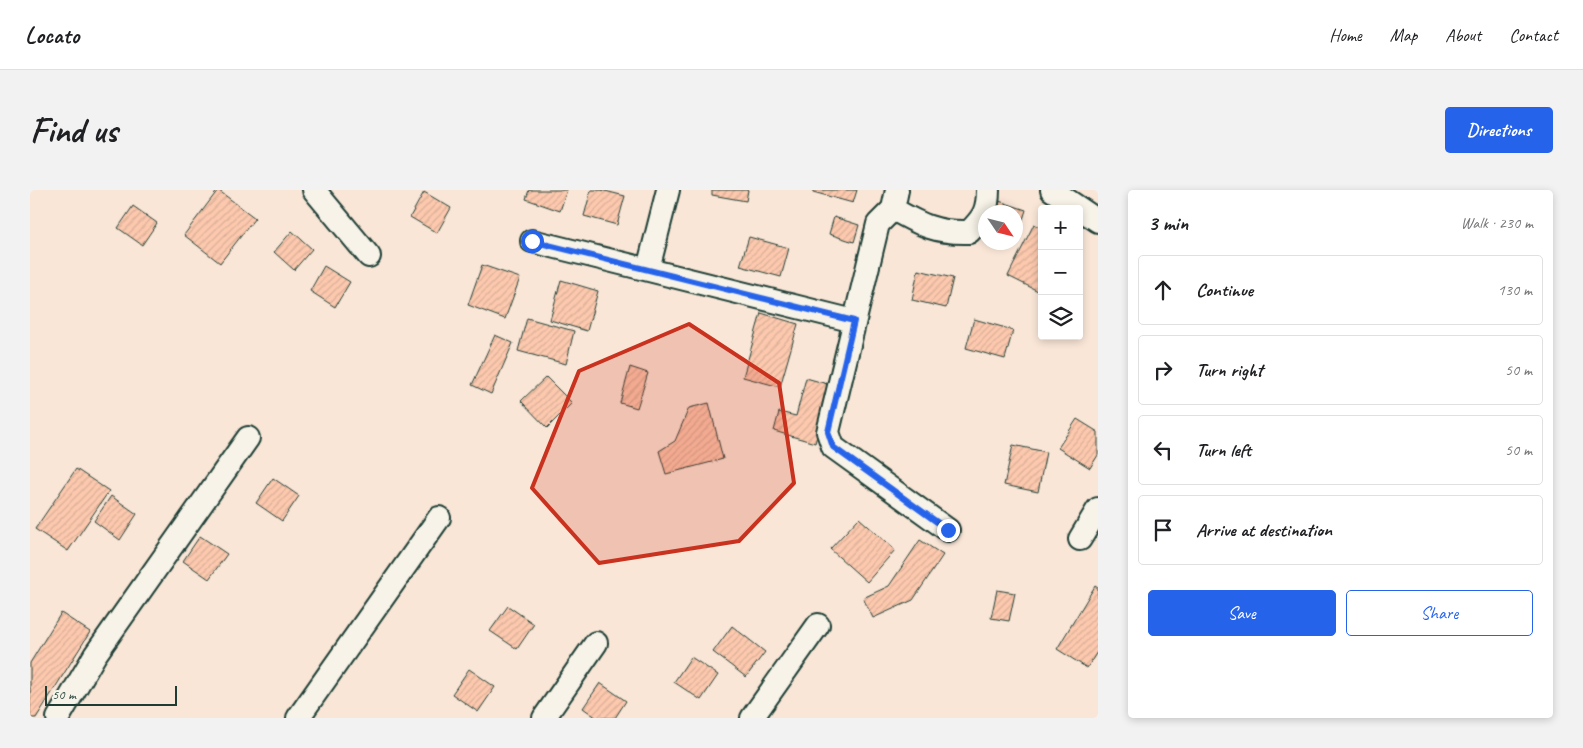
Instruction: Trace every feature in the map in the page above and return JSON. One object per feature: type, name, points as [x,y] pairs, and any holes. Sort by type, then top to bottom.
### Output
[{"type":"street","points":[[314,190],[369,256]]},
{"type":"street","points":[[648,269],[668,190]]},
{"type":"street","points":[[948,530],[833,447],[828,432],[878,224],[895,200],[924,226],[950,233],[969,232],[981,221],[988,203],[988,190]]},
{"type":"street","points":[[1052,190],[1098,221]]},
{"type":"street","points":[[532,241],[854,321]]},
{"type":"street","points":[[58,718],[95,655],[248,438]]},
{"type":"street","points":[[1080,539],[1098,509]]},
{"type":"street","points":[[298,718],[439,518]]},
{"type":"street","points":[[752,718],[818,625]]},
{"type":"street","points":[[544,718],[596,643]]},
{"type":"highlighted area","points":[[689,324],[779,383],[794,483],[739,541],[599,563],[532,488],[579,371]]},
{"type":"building","points":[[218,190],[255,218],[220,263],[184,235]]},
{"type":"building","points":[[529,190],[567,190],[560,211],[526,199]]},
{"type":"building","points":[[591,190],[601,190],[625,196],[617,225],[584,216]]},
{"type":"building","points":[[712,190],[748,190],[746,201],[712,195]]},
{"type":"building","points":[[813,190],[857,190],[853,203],[813,192]]},
{"type":"building","points":[[424,192],[451,208],[437,233],[410,217]]},
{"type":"building","points":[[999,201],[1011,205],[998,205]]},
{"type":"building","points":[[133,206],[157,223],[142,245],[118,228]]},
{"type":"building","points":[[834,217],[859,225],[854,242],[829,234]]},
{"type":"building","points":[[1034,224],[1038,226],[1038,291],[1008,276],[1021,250],[1023,250],[1023,246]]},
{"type":"building","points":[[292,231],[312,249],[294,270],[274,252]]},
{"type":"building","points":[[749,237],[789,248],[781,277],[740,266]]},
{"type":"building","points":[[482,265],[520,278],[505,319],[468,305]]},
{"type":"building","points":[[324,266],[350,282],[335,307],[310,291]]},
{"type":"building","points":[[918,270],[953,278],[946,308],[912,300]]},
{"type":"building","points":[[561,280],[598,291],[587,331],[550,320]]},
{"type":"building","points":[[761,313],[798,324],[780,387],[743,377]]},
{"type":"building","points":[[527,318],[574,331],[566,364],[518,351]]},
{"type":"building","points":[[974,319],[1013,330],[1005,359],[966,348]]},
{"type":"building","points":[[495,335],[513,343],[491,394],[472,385]]},
{"type":"building","points":[[630,367],[648,373],[637,408],[620,403]]},
{"type":"building","points":[[546,377],[572,403],[547,428],[521,401]]},
{"type":"building","points":[[806,378],[831,385],[815,443],[774,431],[779,412],[796,416]]},
{"type":"building","points":[[709,403],[723,459],[666,474],[659,451],[675,441],[689,408]]},
{"type":"building","points":[[1077,419],[1098,432],[1098,455],[1090,468],[1058,448]]},
{"type":"building","points":[[1013,445],[1046,452],[1038,492],[1004,485]]},
{"type":"building","points":[[76,469],[109,491],[68,551],[35,529]]},
{"type":"building","points":[[273,478],[299,496],[282,521],[256,503]]},
{"type":"building","points":[[111,496],[137,514],[120,540],[94,521]]},
{"type":"building","points":[[859,518],[895,550],[867,582],[830,549]]},
{"type":"building","points":[[200,536],[227,554],[209,579],[183,561]]},
{"type":"building","points":[[920,540],[943,555],[913,600],[873,618],[863,598],[889,586]]},
{"type":"building","points":[[1095,586],[1098,588],[1098,653],[1087,668],[1057,649]]},
{"type":"building","points":[[997,590],[1015,593],[1009,621],[991,618]]},
{"type":"building","points":[[508,606],[534,624],[517,649],[490,631]]},
{"type":"building","points":[[61,613],[90,632],[36,718],[30,718],[30,663]]},
{"type":"building","points":[[732,626],[765,652],[746,677],[713,652]]},
{"type":"building","points":[[691,657],[718,675],[701,700],[674,682]]},
{"type":"building","points":[[469,669],[495,687],[478,712],[452,694]]},
{"type":"building","points":[[600,683],[626,701],[615,718],[597,718],[583,708]]},
{"type":"route","points":[[532,241],[854,321],[828,432],[833,447],[948,530]]}]
